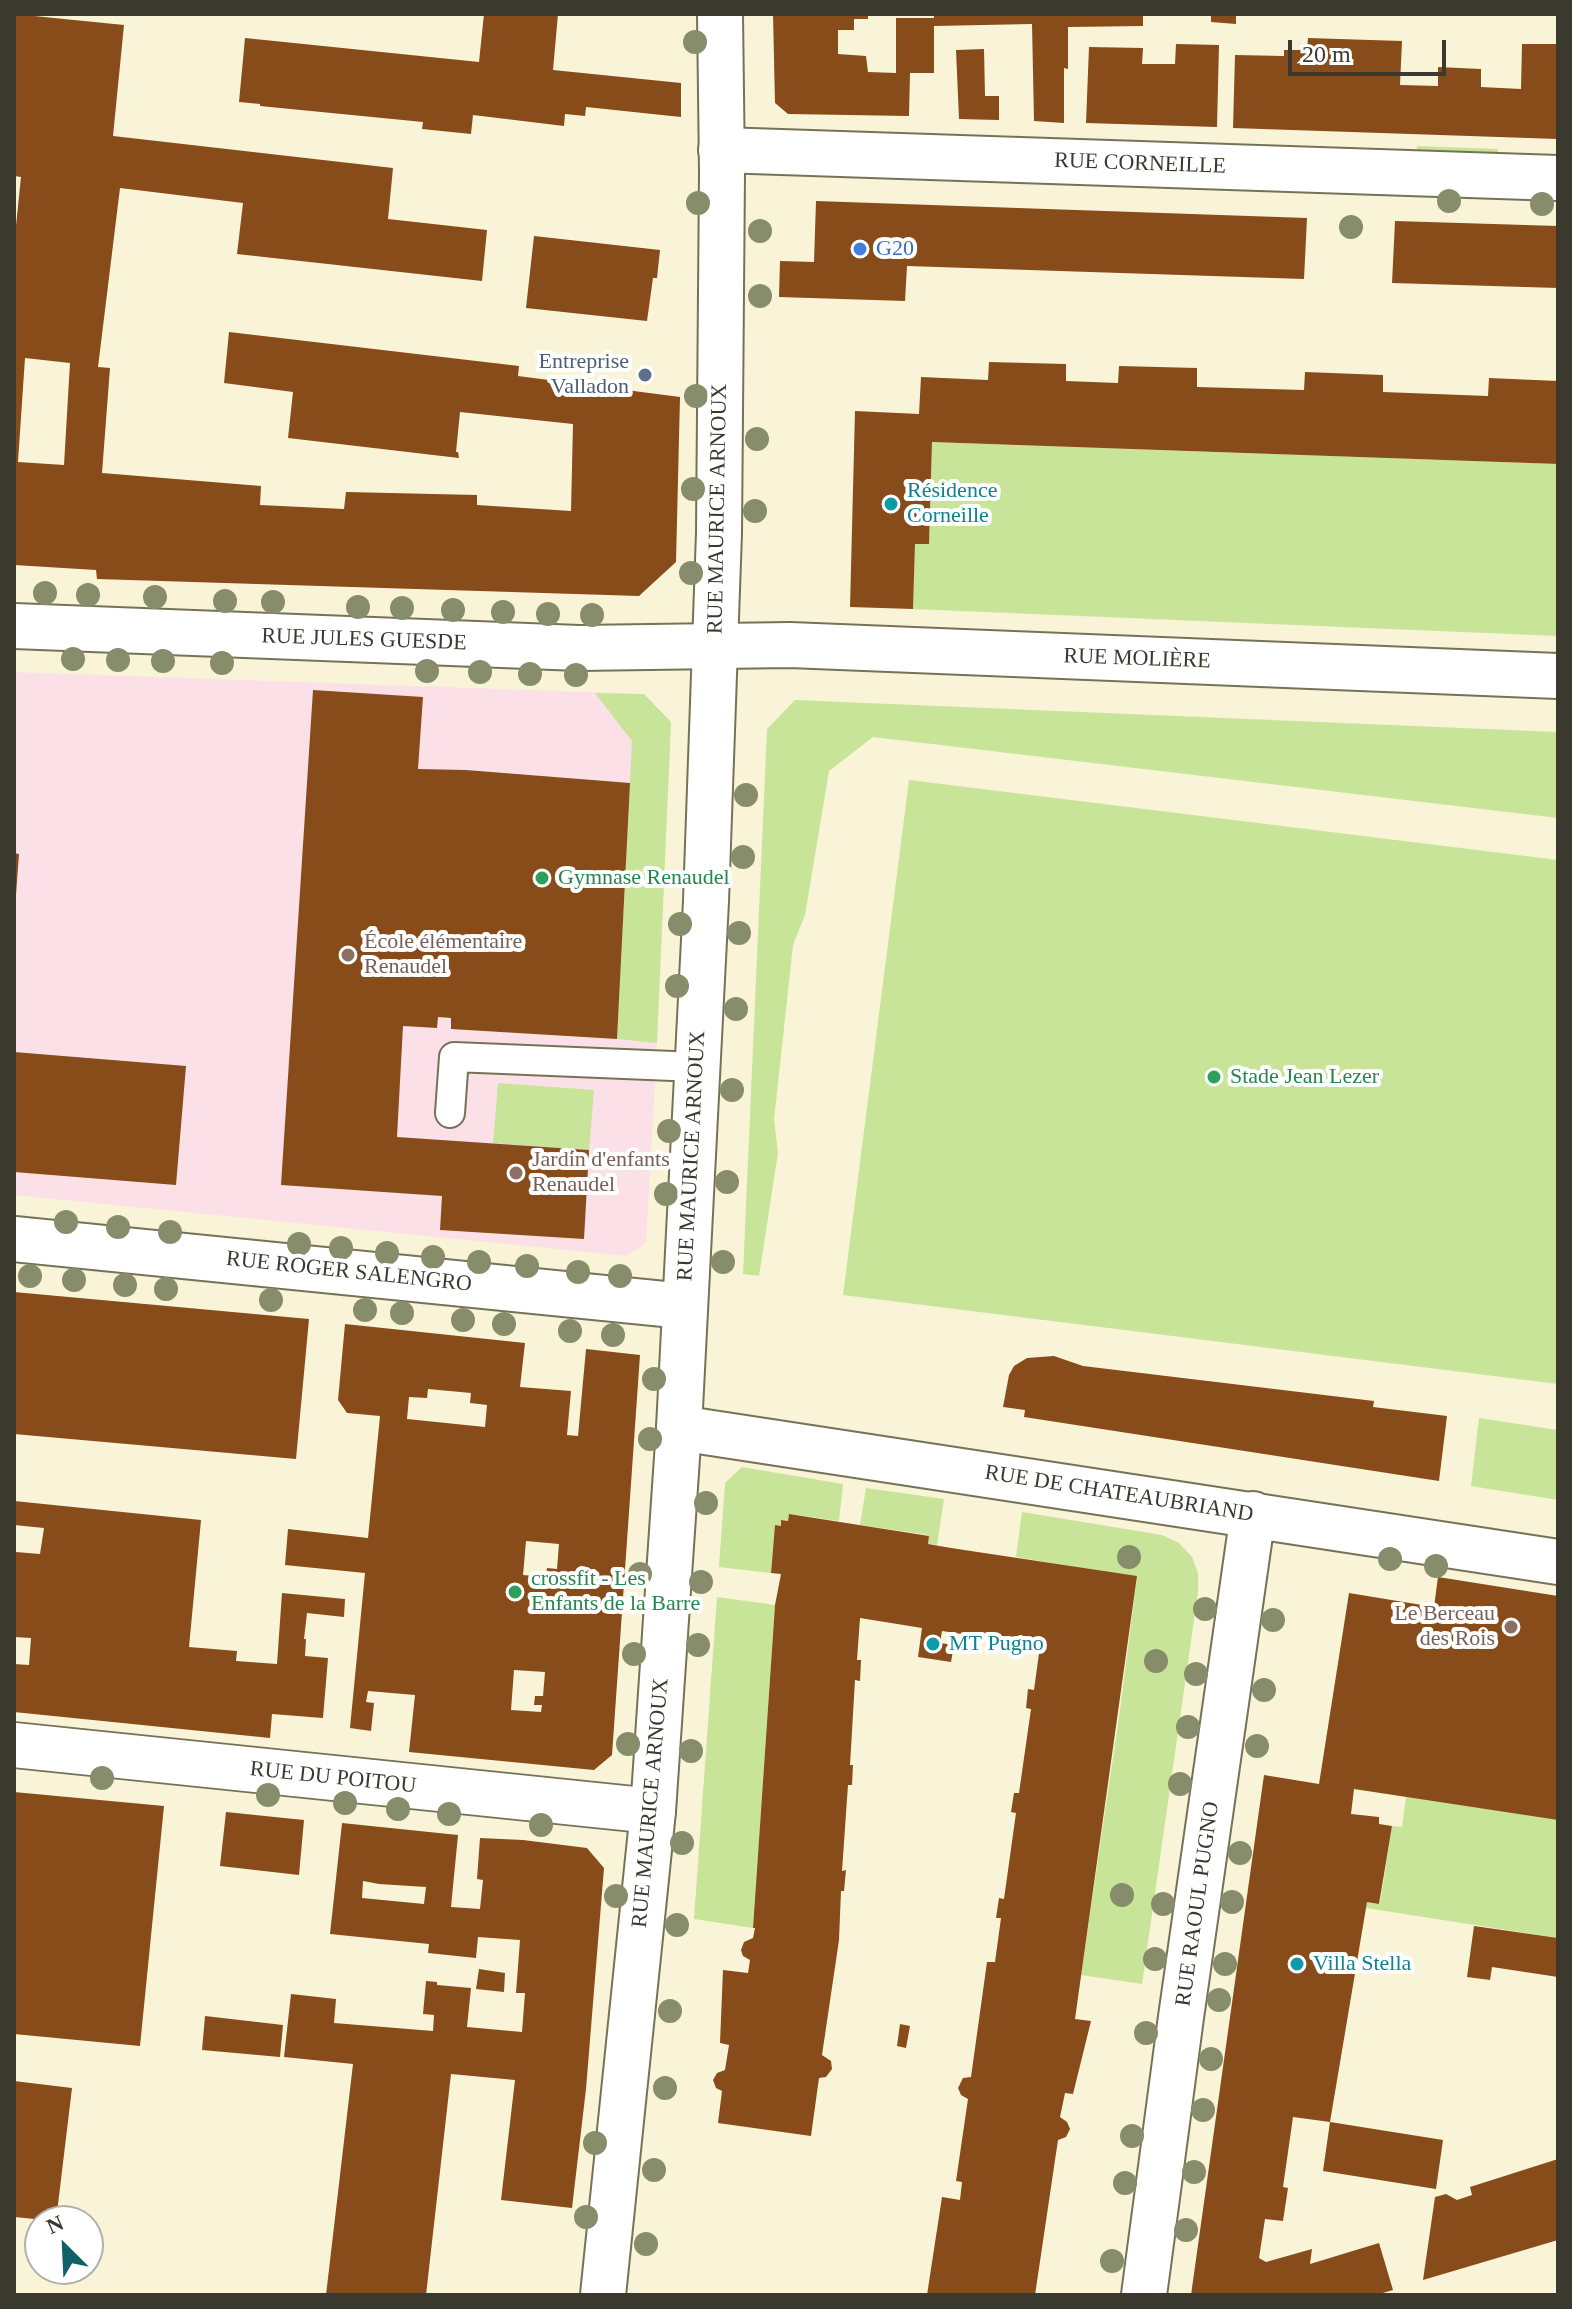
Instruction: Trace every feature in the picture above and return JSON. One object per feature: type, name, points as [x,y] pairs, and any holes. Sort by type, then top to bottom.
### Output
[{"type":"street","name":"RUE MAURICE ARNOUX","points":[[603,2295],[653,1811],[679,1428],[720,519],[720,14]]},
{"type":"street","name":"RUE CORNEILLE","points":[[721,150],[1558,178]]},
{"type":"street","name":"RUE JULES GUESDE","points":[[14,626],[579,648],[715,645]]},
{"type":"street","name":"RUE MOLIÈRE","points":[[715,645],[790,645],[1558,676]]},
{"type":"street","name":"RUE ROGER SALENGRO","points":[[14,1239],[684,1306]]},
{"type":"street","name":"RUE DE CHATEAUBRIAND","points":[[679,1428],[1558,1562]]},
{"type":"street","name":"RUE RAOUL PUGNO","points":[[1144,2295],[1253,1514]]},
{"type":"street","name":"RUE DU POITOU","points":[[14,1745],[653,1811]]},
{"type":"lane","points":[[450,1113],[454,1057],[697,1067]]},
{"type":"shaded area","points":[[14,672],[644,694],[671,722],[646,1243],[627,1256],[14,1195]]},
{"type":"green space","points":[[1417,146],[1498,149],[1498,161],[1416,157]]},
{"type":"green space","points":[[932,442],[1558,464],[1558,636],[913,609],[915,544],[929,544]]},
{"type":"green space","points":[[595,693],[644,694],[671,722],[657,1043],[617,1039],[632,741]]},
{"type":"green space","points":[[795,700],[1558,732],[1558,818],[873,737],[829,771],[805,915],[793,945],[774,1120],[778,1153],[759,1276],[743,1274],[767,729]]},
{"type":"green space","name":"Stade Jean Lezer","points":[[909,780],[1558,860],[1558,1384],[843,1295]]},
{"type":"green space","points":[[498,1083],[594,1090],[589,1150],[493,1143]]},
{"type":"green space","points":[[1479,1418],[1558,1430],[1558,1500],[1471,1486]]},
{"type":"green space","points":[[742,1467],[843,1484],[839,1521],[789,1514],[788,1521],[781,1520],[781,1526],[775,1525],[771,1573],[719,1567],[725,1483]]},
{"type":"green space","points":[[866,1488],[944,1499],[937,1545],[928,1544],[929,1535],[860,1525]]},
{"type":"green space","points":[[1022,1512],[1162,1535],[1179,1543],[1192,1557],[1198,1573],[1198,1592],[1142,1984],[1081,1975],[1137,1577],[1016,1557]]},
{"type":"green space","points":[[717,1597],[775,1605],[753,1928],[694,1919]]},
{"type":"green space","points":[[1406,1796],[1558,1820],[1558,1938],[1366,1908],[1367,1902],[1380,1904],[1392,1826],[1402,1827]]},
{"type":"building","points":[[14,14],[124,25],[113,136],[393,168],[388,219],[487,230],[482,281],[237,254],[243,203],[120,188],[98,367],[110,368],[102,473],[261,486],[260,505],[344,509],[346,492],[477,495],[477,505],[571,511],[573,424],[460,412],[456,452],[459,458],[288,438],[293,392],[224,383],[229,332],[519,366],[518,376],[680,397],[676,562],[639,596],[97,579],[96,570],[14,565],[14,245],[21,177],[14,176]],"holes":[[[25,358],[70,363],[64,465],[18,462]]]},
{"type":"building","points":[[484,14],[558,14],[553,70],[681,83],[681,117],[586,107],[585,116],[565,114],[564,126],[473,115],[471,134],[422,129],[423,122],[239,102],[245,38],[479,62]]},
{"type":"building","points":[[773,14],[868,14],[868,19],[854,19],[854,30],[838,30],[838,54],[866,56],[868,72],[896,73],[896,18],[934,18],[934,14],[1143,14],[1143,26],[1068,27],[1064,123],[1034,121],[1032,24],[934,26],[934,73],[910,73],[909,116],[788,114],[775,103]]},
{"type":"building","points":[[1211,14],[1236,14],[1236,24],[1211,22]]},
{"type":"building","points":[[1308,38],[1402,41],[1400,85],[1438,86],[1438,67],[1481,69],[1481,87],[1521,89],[1522,44],[1558,44],[1558,139],[1233,128],[1235,55],[1284,56],[1284,50],[1307,50]]},
{"type":"building","points":[[1176,44],[1219,45],[1217,127],[1086,123],[1089,47],[1143,48],[1142,64],[1175,64]]},
{"type":"building","points":[[984,49],[985,96],[999,96],[999,120],[959,119],[956,50]]},
{"type":"building","points":[[816,201],[1307,218],[1304,279],[907,266],[905,301],[779,297],[780,261],[814,262]]},
{"type":"building","points":[[1395,221],[1558,226],[1558,288],[1392,283]]},
{"type":"building","points":[[534,236],[660,250],[647,321],[526,308]]},
{"type":"building","name":"Résidence Corneille","points":[[989,362],[1066,364],[1066,381],[1118,383],[1119,366],[1197,368],[1197,387],[1304,390],[1305,372],[1383,375],[1383,392],[1488,396],[1489,378],[1558,381],[1558,464],[932,442],[929,544],[915,544],[913,609],[850,607],[855,411],[919,414],[921,377],[988,380]]},
{"type":"building","points":[[313,690],[423,697],[418,769],[630,783],[617,1039],[451,1029],[451,1018],[438,1017],[437,1028],[403,1026],[397,1137],[589,1150],[584,1239],[440,1230],[442,1196],[281,1185]]},
{"type":"building","points":[[14,853],[19,854],[16,895],[14,895]]},
{"type":"building","points":[[14,1052],[186,1066],[176,1185],[14,1172]]},
{"type":"building","points":[[14,1292],[309,1319],[296,1459],[14,1434]]},
{"type":"building","points":[[345,1324],[525,1343],[520,1387],[571,1391],[567,1435],[578,1436],[586,1349],[640,1355],[612,1755],[594,1770],[409,1752],[415,1695],[368,1691],[366,1702],[374,1703],[371,1731],[350,1728],[365,1573],[285,1565],[288,1529],[368,1538],[380,1416],[347,1413],[338,1400]],"holes":[[[428,1389],[471,1393],[470,1403],[487,1405],[485,1427],[407,1419],[409,1397],[427,1398]],[[526,1541],[559,1544],[557,1569],[547,1568],[546,1577],[523,1575]],[[514,1670],[545,1672],[543,1696],[535,1696],[534,1705],[542,1705],[541,1712],[511,1710]]]},
{"type":"building","points":[[1054,1356],[1083,1366],[1374,1401],[1373,1407],[1447,1416],[1439,1481],[1024,1417],[1025,1410],[1003,1407],[1009,1375],[1014,1366],[1027,1358]]},
{"type":"building","points":[[14,1501],[201,1520],[189,1647],[237,1651],[236,1661],[277,1664],[282,1593],[345,1599],[344,1617],[307,1613],[305,1656],[328,1658],[323,1718],[272,1714],[270,1738],[14,1712],[14,1664],[29,1665],[31,1638],[14,1637],[16,1552],[40,1554],[44,1528],[14,1525]]},
{"type":"building","points":[[789,1514],[929,1536],[928,1544],[1137,1576],[1075,2019],[1091,2021],[1073,2094],[1065,2093],[1060,2117],[1070,2129],[1066,2137],[1058,2140],[1035,2295],[927,2295],[942,2197],[960,2200],[962,2182],[956,2181],[968,2099],[961,2095],[958,2088],[963,2078],[971,2077],[987,1962],[995,1962],[1001,1918],[996,1918],[999,1898],[1004,1899],[1016,1813],[1011,1812],[1014,1793],[1019,1793],[1031,1709],[1026,1708],[1028,1689],[1034,1690],[1040,1646],[942,1631],[940,1643],[954,1645],[951,1662],[918,1657],[922,1628],[860,1618],[857,1660],[861,1660],[860,1681],[855,1680],[850,1765],[853,1765],[852,1785],[848,1785],[842,1871],[846,1870],[822,2055],[831,2061],[832,2069],[826,2077],[819,2078],[811,2136],[718,2123],[722,2091],[716,2088],[713,2080],[717,2073],[725,2070],[729,2045],[720,2043],[723,1970],[748,1973],[750,1960],[743,1956],[741,1950],[744,1942],[753,1938],[755,1928],[775,1605],[781,1574],[771,1573],[775,1525],[781,1526],[781,1520],[788,1521]]},
{"type":"building","points":[[1438,1577],[1558,1596],[1558,1820],[1354,1789],[1351,1814],[1379,1817],[1379,1824],[1392,1826],[1379,1904],[1367,1902],[1330,2122],[1293,2117],[1283,2187],[1288,2188],[1283,2221],[1265,2219],[1259,2258],[1266,2262],[1312,2249],[1310,2264],[1379,2243],[1393,2290],[1376,2295],[1191,2295],[1264,1775],[1319,1784],[1349,1593],[1434,1607]]},
{"type":"building","points":[[14,1792],[164,1806],[140,2046],[14,2034]]},
{"type":"building","points":[[226,1812],[304,1820],[299,1875],[220,1866]]},
{"type":"building","points":[[342,1823],[458,1835],[451,1907],[480,1909],[483,1880],[477,1879],[480,1838],[587,1848],[604,1868],[586,2089],[572,2208],[501,2200],[515,2080],[451,2074],[426,2295],[326,2295],[353,2064],[284,2057],[291,1994],[336,1999],[334,2023],[433,2031],[434,2015],[423,2014],[426,1981],[437,1982],[437,1985],[471,1988],[467,2027],[522,2032],[525,1993],[516,1993],[520,1940],[478,1937],[476,1958],[428,1953],[429,1944],[330,1934]],"holes":[[[363,1881],[426,1887],[424,1904],[362,1898]]]},
{"type":"building","points":[[1474,1926],[1558,1938],[1558,1977],[1492,1967],[1490,1980],[1467,1977]]},
{"type":"building","points":[[479,1969],[505,1973],[504,1992],[476,1989]]},
{"type":"building","points":[[205,2016],[283,2025],[280,2057],[202,2050]]},
{"type":"building","points":[[900,2024],[910,2026],[906,2048],[897,2046]]},
{"type":"building","points":[[14,2081],[72,2088],[58,2205],[24,2205],[24,2218],[14,2217]]},
{"type":"building","points":[[1330,2122],[1443,2140],[1436,2189],[1323,2171]]},
{"type":"building","points":[[1558,2159],[1558,2240],[1423,2280],[1435,2197],[1446,2194],[1457,2200],[1472,2195],[1470,2187]]},
{"type":"place","name":"G20","points":[[860,249]]},
{"type":"place","name":"Entreprise Valladon","points":[[645,375]]},
{"type":"place","name":"Résidence Corneille","points":[[891,504]]},
{"type":"place","name":"Gymnase Renaudel","points":[[542,878]]},
{"type":"place","name":"École élémentaire Renaudel","points":[[348,955]]},
{"type":"place","name":"Stade Jean Lezer","points":[[1214,1077]]},
{"type":"place","name":"Jardin d'enfants Renaudel","points":[[516,1173]]},
{"type":"place","name":"crossfit - Les Enfants de la Barre","points":[[515,1592]]},
{"type":"place","name":"Le Berceau des Rois","points":[[1511,1627]]},
{"type":"place","name":"MT Pugno","points":[[933,1644]]},
{"type":"place","name":"Villa Stella","points":[[1297,1964]]}]
